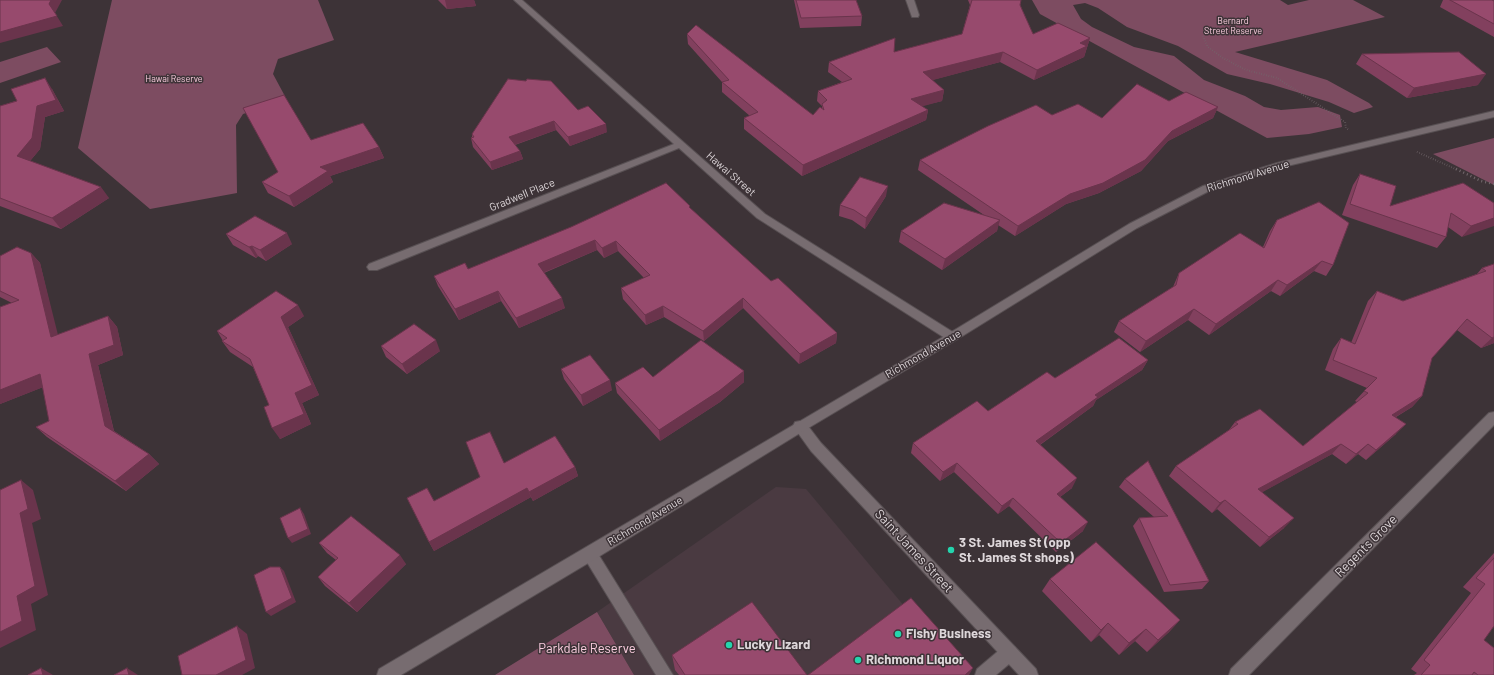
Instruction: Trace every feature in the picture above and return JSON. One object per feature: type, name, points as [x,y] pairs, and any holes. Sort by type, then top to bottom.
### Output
[{"type":"street","name":"Hawai Street","points":[[518,0],[679,145],[761,216],[952,337]]},
{"type":"street","points":[[910,0],[915,15]]},
{"type":"street","name":"Richmond Avenue","points":[[385,675],[590,554],[800,426],[952,337],[1133,226],[1207,188],[1280,165],[1494,114]]},
{"type":"street","name":"Gradwell Place","points":[[372,267],[679,145]]},
{"type":"street","name":"Regents Grove","points":[[1237,675],[1494,417]]},
{"type":"street","name":"Saint James Street","points":[[800,426],[822,452],[1030,675]]},
{"type":"street","points":[[590,554],[665,675]]},
{"type":"street","points":[[983,675],[1009,653]]},
{"type":"path","points":[[1203,36],[1208,47],[1224,58],[1246,70],[1277,78],[1345,122],[1346,128],[1351,131]]},
{"type":"path","points":[[1411,149],[1481,181],[1494,184]]},
{"type":"shaded area","points":[[776,487],[806,489],[962,675],[634,675],[597,612]]},
{"type":"green space","name":"Hawai Reserve","points":[[112,0],[318,0],[334,40],[278,59],[273,74],[287,100],[243,114],[236,125],[237,193],[150,209],[78,148]]},
{"type":"green space","name":"Bernard Street Reserve","points":[[1032,0],[1280,0],[1288,5],[1309,0],[1353,0],[1385,17],[1235,52],[1327,80],[1369,103],[1373,107],[1354,113],[1329,102],[1270,84],[1227,74],[1178,46],[1127,27],[1098,8],[1085,3],[1073,5],[1081,19],[1092,27],[1134,47],[1174,56],[1204,80],[1245,96],[1264,107],[1281,110],[1318,107],[1340,115],[1342,127],[1309,134],[1267,138],[1040,14]]},
{"type":"green space","points":[[47,47],[61,62],[0,83],[0,62]]},
{"type":"green space","points":[[1494,138],[1494,185],[1433,154]]},
{"type":"green space","name":"Parkdale Reserve","points":[[597,612],[634,675],[495,675]]},
{"type":"building","points":[[0,0],[51,0],[49,4],[57,16],[0,32]]},
{"type":"building","points":[[796,0],[856,0],[862,16],[801,18]]},
{"type":"building","points":[[972,0],[1021,0],[1020,5],[1033,34],[1058,23],[1090,38],[1080,43],[1087,46],[1037,70],[1003,52],[923,72],[944,90],[911,99],[928,110],[803,165],[744,118],[758,112],[722,82],[729,80],[687,34],[696,25],[813,115],[820,107],[824,110],[822,104],[827,100],[818,91],[852,79],[829,62],[895,38],[894,52],[962,34]]},
{"type":"building","points":[[1450,0],[1494,1],[1494,24]]},
{"type":"building","points":[[1459,52],[1486,74],[1414,88],[1362,54]]},
{"type":"building","points":[[45,78],[56,100],[37,106],[32,138],[17,156],[101,187],[52,218],[0,198],[0,106],[17,101],[11,89]]},
{"type":"building","points":[[508,79],[551,81],[578,110],[588,106],[606,124],[568,137],[554,121],[509,137],[520,151],[490,162],[471,138],[474,137],[472,134]]},
{"type":"building","points":[[1137,84],[1169,101],[1186,92],[1218,107],[1172,131],[1145,160],[1103,183],[1070,194],[1018,226],[920,160],[988,126],[1036,105],[1052,115],[1078,104],[1102,118]]},
{"type":"building","points":[[284,95],[311,140],[363,123],[379,147],[320,167],[328,171],[289,196],[262,182],[278,172],[243,108]]},
{"type":"building","points":[[1360,174],[1396,186],[1390,206],[1463,183],[1494,203],[1494,218],[1471,226],[1451,213],[1446,237],[1350,204]]},
{"type":"building","points":[[860,177],[888,186],[866,218],[854,210],[840,205]]},
{"type":"building","points":[[666,183],[690,206],[689,207],[771,281],[778,278],[837,333],[800,354],[743,298],[703,331],[663,306],[645,315],[621,288],[650,275],[616,241],[602,248],[595,240],[538,264],[562,298],[516,318],[498,291],[455,309],[434,276],[465,263],[468,269],[571,227]]},
{"type":"building","points":[[1319,202],[1349,223],[1333,265],[1322,261],[1287,285],[1278,280],[1216,324],[1194,309],[1146,341],[1119,321],[1176,285],[1179,273],[1240,233],[1264,248],[1277,220]]},
{"type":"building","points":[[944,203],[1000,220],[945,259],[901,231]]},
{"type":"building","points":[[255,216],[287,233],[260,250],[252,246],[249,247],[226,234]]},
{"type":"building","points":[[17,247],[31,253],[51,337],[108,316],[114,345],[89,354],[105,426],[149,454],[115,481],[36,427],[49,421],[40,374],[0,390],[0,307],[19,300],[0,291],[0,256]]},
{"type":"building","points":[[1494,264],[1494,337],[1492,338],[1467,319],[1432,358],[1422,396],[1392,415],[1406,424],[1376,450],[1368,444],[1356,454],[1341,444],[1258,489],[1294,518],[1269,537],[1225,500],[1220,503],[1176,466],[1238,424],[1235,422],[1260,409],[1303,446],[1368,393],[1364,391],[1377,378],[1333,360],[1341,338],[1355,344],[1377,291],[1403,301],[1486,271],[1482,268]]},
{"type":"building","points":[[276,291],[298,305],[281,317],[312,385],[295,393],[304,414],[272,428],[264,407],[269,405],[250,359],[222,341],[227,338],[217,331]]},
{"type":"building","points":[[414,324],[436,340],[402,364],[381,346]]},
{"type":"building","points":[[1119,338],[1148,360],[1095,395],[1098,397],[1036,441],[1077,478],[1057,494],[1088,522],[1061,543],[1013,498],[1002,506],[957,463],[943,472],[913,443],[977,401],[988,411],[1047,372],[1055,378]]},
{"type":"building","points":[[701,340],[744,371],[719,391],[659,430],[615,383],[643,367],[653,377]]},
{"type":"building","points":[[590,355],[610,380],[581,395],[561,369]]},
{"type":"building","points":[[490,432],[504,463],[555,436],[575,467],[529,492],[527,488],[429,542],[407,498],[427,488],[434,501],[480,477],[466,442]]},
{"type":"building","points":[[1148,461],[1209,581],[1170,585],[1139,518],[1168,516],[1125,479]]},
{"type":"building","points":[[21,480],[28,509],[20,513],[35,586],[17,596],[22,621],[0,632],[0,490]]},
{"type":"building","points":[[300,508],[308,529],[288,538],[280,518]]},
{"type":"building","points":[[351,516],[400,555],[349,603],[318,577],[338,558],[319,543]]},
{"type":"building","points":[[1096,542],[1180,620],[1158,640],[1146,629],[1129,643],[1108,623],[1101,630],[1050,579]]},
{"type":"building","points":[[1494,558],[1494,626],[1484,640],[1494,648],[1494,675],[1478,675],[1474,672],[1472,675],[1421,675],[1430,665],[1424,660],[1485,584],[1476,578]]},
{"type":"building","points":[[270,567],[280,567],[292,598],[266,612],[254,575]]},
{"type":"building","points":[[911,598],[973,668],[965,675],[808,675]]},
{"type":"building","points":[[752,602],[807,675],[685,675],[672,655]]},
{"type":"building","points":[[237,626],[246,660],[216,675],[182,675],[178,656]]},
{"type":"building","points":[[41,668],[43,675],[28,675]]},
{"type":"building","points":[[127,668],[129,675],[114,675]]},
{"type":"place","name":"3 St. James St (opp St. James St shops)","points":[[951,550]]},
{"type":"place","name":"Fishy Business","points":[[898,634]]},
{"type":"place","name":"Lucky Lizard","points":[[729,645]]},
{"type":"place","name":"Richmond Liquor","points":[[858,660]]}]
